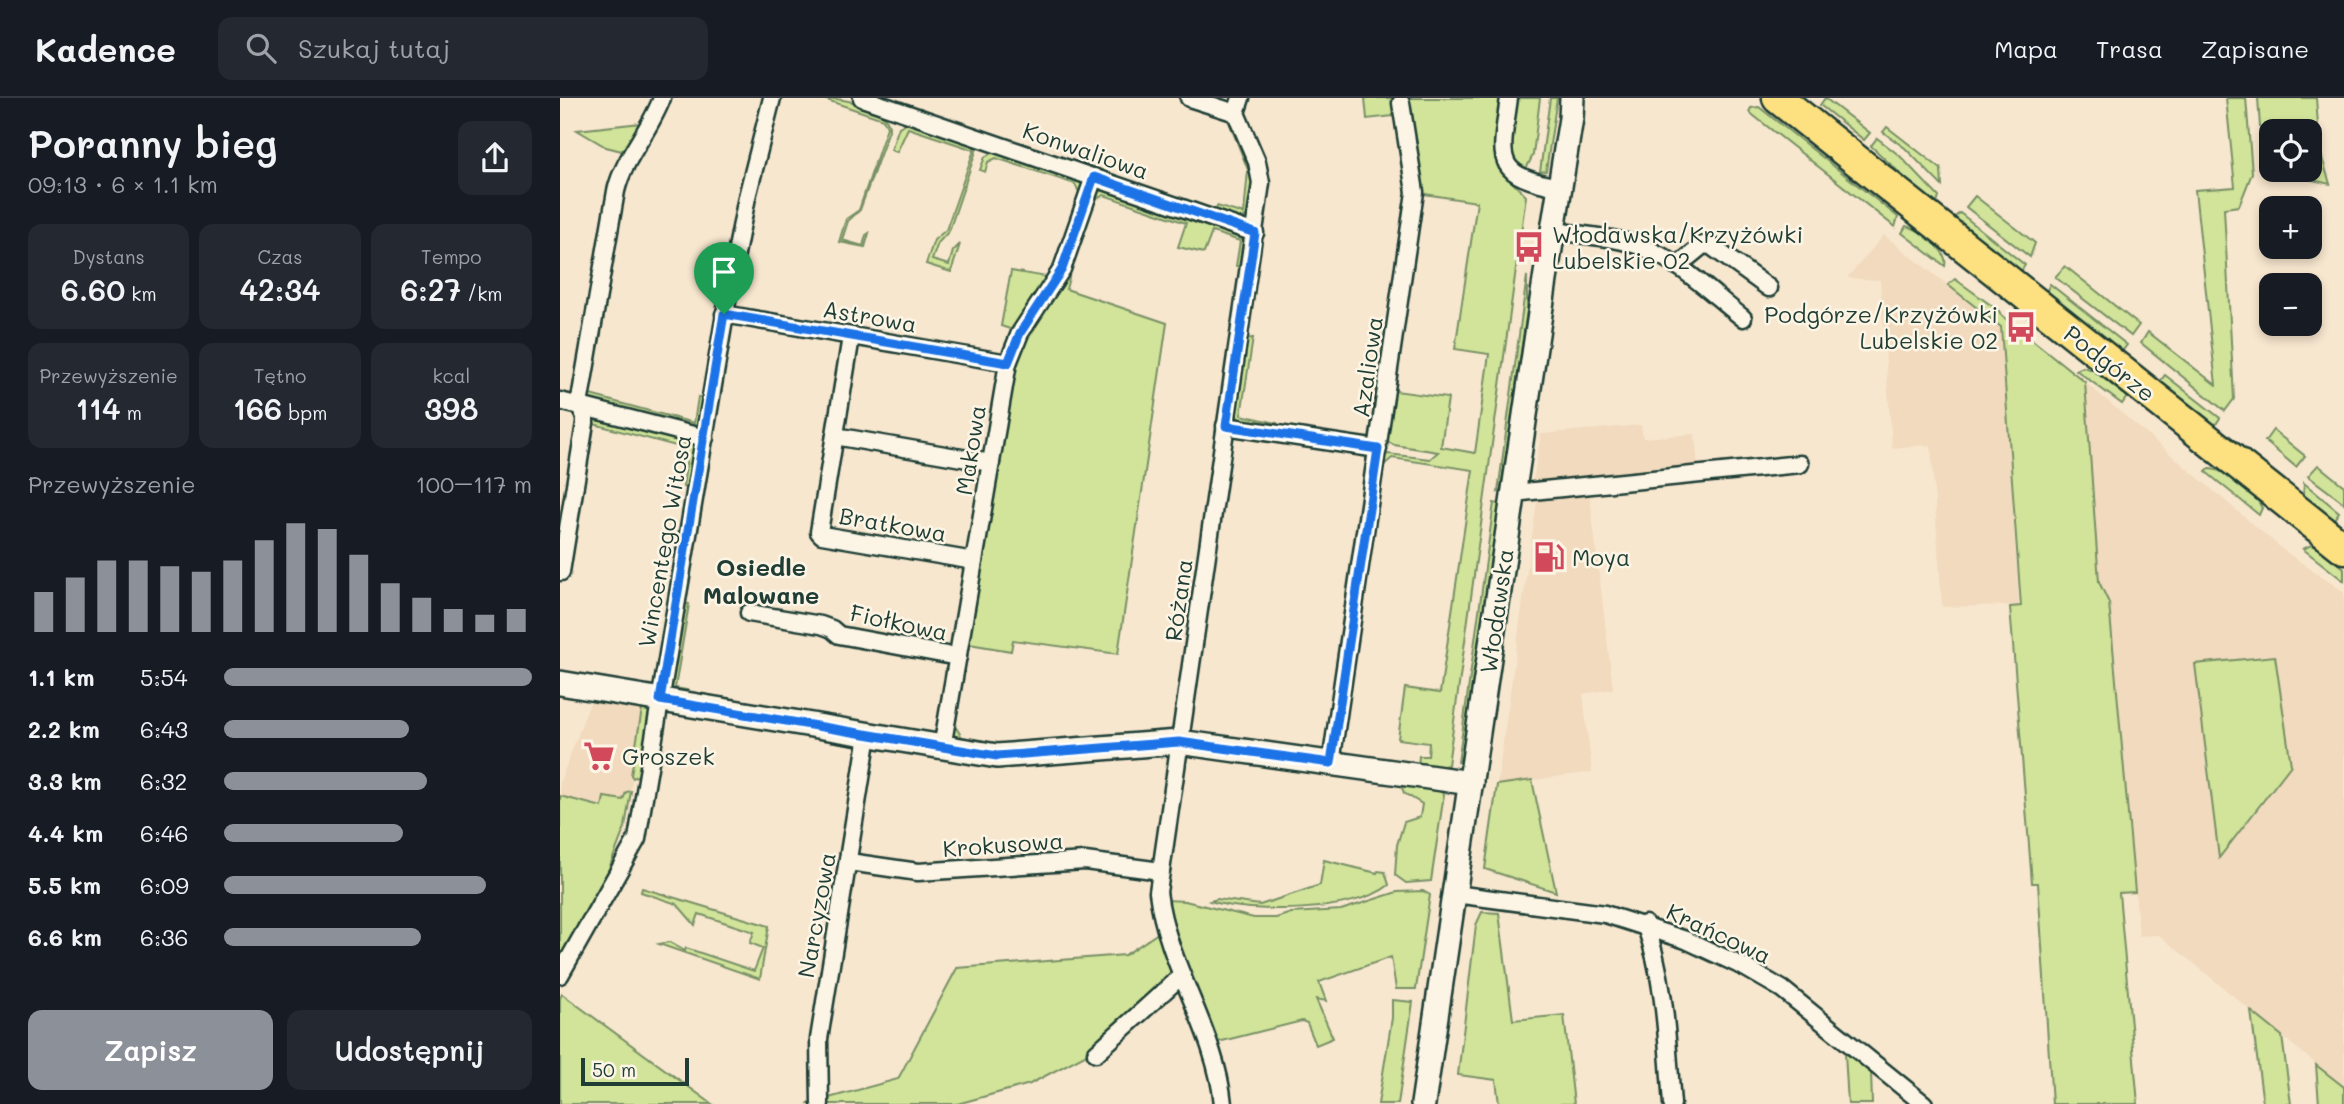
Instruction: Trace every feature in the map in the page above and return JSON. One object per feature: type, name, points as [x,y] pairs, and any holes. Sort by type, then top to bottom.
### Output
[{"type":"highway","name":"Podgórze","points":[[1778,98],[2344,548]]},
{"type":"main road","name":"Włodawska","points":[[1423,1104],[1552,230],[1575,105]]},
{"type":"main road","points":[[560,683],[1003,757],[1179,742],[1471,783]]},
{"type":"street","points":[[561,572],[585,416],[579,405],[619,177],[656,114],[662,98]]},
{"type":"street","name":"Wincentego Witosa","points":[[560,975],[637,839],[724,314],[744,208],[772,98]]},
{"type":"street","name":"Konwaliowa","points":[[862,98],[1255,233]]},
{"type":"street","points":[[1189,98],[1238,105]]},
{"type":"street","points":[[1509,98],[1502,150],[1506,164],[1514,174],[1526,181],[1559,187]]},
{"type":"street","name":"Azaliowa","points":[[1331,763],[1415,191],[1401,103]]},
{"type":"street","name":"Różana","points":[[1223,1104],[1220,1075],[1164,931],[1158,892],[1262,183],[1238,105]]},
{"type":"street","name":"Makowa","points":[[942,748],[1008,363],[1020,333],[1062,269],[1094,177]]},
{"type":"street","points":[[1552,230],[1635,244],[1675,265],[1743,318]]},
{"type":"street","points":[[1675,265],[1703,245],[1711,246],[1769,288]]},
{"type":"street","name":"Astrowa","points":[[724,314],[1008,363]]},
{"type":"street","name":"Bratkowa","points":[[851,337],[820,534],[974,561]]},
{"type":"street","points":[[560,401],[705,438]]},
{"type":"street","points":[[1226,426],[1378,449]]},
{"type":"street","points":[[835,436],[991,463]]},
{"type":"street","points":[[1513,492],[1800,464]]},
{"type":"street","name":"Fiołkowa","points":[[749,613],[821,625],[839,635],[958,657]]},
{"type":"street","name":"Narcyzowa","points":[[820,1104],[819,1039],[868,735]]},
{"type":"street","name":"Krokusowa","points":[[849,862],[928,872],[1085,861],[1161,871]]},
{"type":"street","name":"Krańcowa","points":[[1455,894],[1597,912],[1645,924],[1686,940],[1744,967],[1782,989],[1924,1104]]},
{"type":"street","points":[[1645,924],[1653,947],[1661,989],[1672,1104]]},
{"type":"street","points":[[1096,1053],[1181,976]]},
{"type":"shaded area","points":[[1884,235],[2001,327],[2019,605],[1942,607],[1931,445],[1892,448],[1880,280],[1847,278]]},
{"type":"shaded area","points":[[2085,382],[2286,552],[2344,592],[2344,1087],[2159,935],[2139,936],[2109,603],[2099,582]]},
{"type":"shaded area","points":[[1641,425],[1643,438],[1695,434],[1698,468],[1588,481],[1613,689],[1583,694],[1592,772],[1497,785],[1539,487],[1532,487],[1541,434]]},
{"type":"shaded area","points":[[591,700],[644,709],[627,812],[560,796],[560,782]]},
{"type":"green space","points":[[657,98],[626,152],[606,147],[577,130],[641,123]]},
{"type":"green space","points":[[821,98],[863,105],[882,115],[887,122],[889,130],[860,210],[848,221],[842,240],[863,246],[869,233],[865,247],[839,242],[846,219],[859,210],[887,127],[883,119]]},
{"type":"green space","points":[[1365,98],[1396,98],[1398,127],[1393,116],[1367,119]]},
{"type":"green space","points":[[1407,98],[1502,98],[1495,158],[1499,169],[1526,196],[1448,765],[1438,767],[1437,771],[1418,768],[1419,756],[1428,756],[1429,743],[1398,739],[1405,688],[1440,693],[1473,470],[1392,458],[1384,465],[1381,484],[1377,484],[1382,459],[1388,454],[1430,459],[1438,452],[1394,445],[1386,441],[1385,431],[1393,386],[1396,385],[1395,391],[1448,398],[1441,447],[1475,453],[1489,354],[1455,349],[1477,202],[1424,194],[1420,218],[1417,218],[1419,190]]},
{"type":"green space","points":[[1513,98],[1540,98],[1533,155],[1526,169],[1510,155]]},
{"type":"green space","points":[[1550,98],[1557,98],[1546,171],[1540,172]]},
{"type":"green space","points":[[1825,98],[1870,133],[1864,140],[1820,105]]},
{"type":"green space","points":[[2226,98],[2246,98],[2252,173],[2239,206],[2224,208],[2234,399],[2225,411],[2141,343],[2148,332],[2216,385],[2195,190],[2235,187]]},
{"type":"green space","points":[[2258,98],[2316,98],[2318,119],[2259,119]]},
{"type":"green space","points":[[1759,107],[1898,217],[1895,227],[1749,112],[1751,108]]},
{"type":"green space","points":[[1227,117],[1230,117],[1241,141],[1251,176],[1249,214],[1242,219],[1216,212],[1217,206],[1244,214],[1248,170]]},
{"type":"green space","points":[[908,122],[972,143],[976,151],[949,231],[938,243],[932,260],[949,265],[953,251],[960,244],[951,272],[926,264],[934,240],[946,230],[974,150],[908,128],[897,152],[891,150],[899,127]]},
{"type":"green space","points":[[1887,127],[1941,169],[1942,186],[1905,148],[1883,132]]},
{"type":"green space","points":[[1877,138],[1900,156],[1939,197],[1936,207],[1871,146]]},
{"type":"green space","points":[[994,152],[1081,181],[1084,185],[1073,225],[1069,223],[1079,192],[1075,184],[996,158],[988,162],[985,172],[980,170],[985,157]]},
{"type":"green space","points":[[2322,158],[2330,184],[2321,182]]},
{"type":"green space","points":[[1104,189],[1242,237],[1245,247],[1242,267],[1236,266],[1240,241],[1212,232],[1204,253],[1178,247],[1186,223],[1104,195],[1096,199],[1093,208],[1090,207],[1094,194]]},
{"type":"green space","points":[[1975,196],[2035,243],[2030,257],[1966,207]]},
{"type":"green space","points":[[1960,213],[2025,265],[2022,270],[2016,270],[1952,219]]},
{"type":"green space","points":[[1906,226],[1919,231],[1938,247],[1943,253],[1945,266],[1902,233]]},
{"type":"green space","points":[[1065,235],[1069,236],[1060,262],[1016,331],[1001,326],[1011,271],[1046,277],[1056,261]]},
{"type":"green space","points":[[2065,266],[2139,325],[2131,336],[2055,277]]},
{"type":"green space","points":[[1527,276],[1527,310],[1501,490],[1498,492]]},
{"type":"green space","points":[[1066,277],[1069,278],[1066,289],[1167,323],[1118,654],[1013,640],[1011,651],[969,644],[955,726],[962,737],[980,740],[973,745],[951,737],[1012,378],[1021,342]]},
{"type":"green space","points":[[1955,279],[1999,311],[2085,382],[2099,582],[2109,603],[2135,892],[2119,893],[2138,1104],[2052,1104],[2038,883],[2032,883],[2010,607],[2021,606],[2001,327],[1948,285]]},
{"type":"green space","points":[[2050,284],[2127,345],[2123,350],[2119,351],[2046,292]]},
{"type":"green space","points":[[1253,338],[1241,415],[1277,423],[1277,428],[1240,421],[1235,412],[1246,339]]},
{"type":"green space","points":[[2083,367],[2093,370],[2127,397],[2122,404],[2076,370]]},
{"type":"green space","points":[[2165,375],[2220,418],[2216,424],[2212,425],[2159,383]]},
{"type":"green space","points":[[591,376],[590,395],[694,423],[698,397],[704,398],[699,424],[693,428],[593,403],[587,398]]},
{"type":"green space","points":[[596,417],[689,440],[695,450],[689,488],[683,487],[687,457],[680,447],[594,424],[586,470],[581,469],[591,420]]},
{"type":"green space","points":[[2273,430],[2305,456],[2296,467],[2265,441]]},
{"type":"green space","points":[[2318,465],[2344,486],[2344,503],[2308,476]]},
{"type":"green space","points":[[2209,469],[2231,477],[2246,489],[2262,508],[2259,515],[2206,472]]},
{"type":"green space","points":[[2304,483],[2339,512],[2335,518],[2331,518],[2303,497]]},
{"type":"green space","points":[[1494,503],[1499,504],[1462,756],[1458,763]]},
{"type":"green space","points":[[2311,545],[2344,568],[2344,581],[2303,549]]},
{"type":"green space","points":[[684,603],[689,604],[675,688],[687,690],[686,697],[673,692],[670,685]]},
{"type":"green space","points":[[2275,656],[2291,765],[2219,858],[2195,664]]},
{"type":"green space","points":[[642,709],[649,710],[651,717],[640,774],[633,778],[631,775]]},
{"type":"green space","points":[[1532,780],[1556,892],[1485,869],[1497,785]]},
{"type":"green space","points":[[1401,785],[1435,789],[1444,794],[1431,881],[1406,883],[1395,875],[1397,845],[1404,822],[1420,817],[1422,804],[1404,793]]},
{"type":"green space","points":[[631,791],[625,827],[601,889],[560,959],[560,796],[602,807],[604,797],[623,800],[626,792]]},
{"type":"green space","points":[[1324,860],[1377,873],[1385,872],[1389,885],[1373,894],[1328,906],[1250,908],[1210,901],[1217,899],[1260,905],[1320,885]]},
{"type":"green space","points":[[642,888],[769,926],[760,979],[659,944],[669,942],[685,951],[686,948],[754,971],[763,948],[750,943],[754,932],[699,914],[695,925],[677,904],[641,892]]},
{"type":"green space","points":[[1423,891],[1430,895],[1416,989],[1396,989],[1391,957],[1319,982],[1326,1001],[1316,999],[1333,1038],[1316,1045],[1307,1023],[1302,1021],[1214,1043],[1196,997],[1172,980],[1085,1055],[1030,1084],[957,1104],[807,1104],[898,1079],[957,968],[1125,955],[1170,925],[1166,900],[1185,901],[1254,918],[1276,918],[1291,913],[1341,910],[1397,892]]},
{"type":"green space","points":[[1482,912],[1499,913],[1513,1020],[1564,1015],[1574,1104],[1499,1104],[1496,1080],[1458,1075],[1476,925]]},
{"type":"green space","points":[[562,994],[712,1104],[560,1104]]},
{"type":"green space","points":[[1392,1000],[1413,1002],[1398,1104],[1378,1104],[1392,1018]]},
{"type":"green space","points":[[2251,1011],[2282,1036],[2291,1104],[2263,1104]]},
{"type":"green space","points":[[1845,1053],[1871,1071],[1872,1104],[1848,1104]]},
{"type":"green space","points":[[2316,1065],[2344,1087],[2344,1104],[2319,1104]]},
{"type":"place","name":"Włodawska/Krzyżówki Lubelskie 02","points":[[1529,247]]},
{"type":"place","name":"Podgórze/Krzyżówki Lubelskie 02","points":[[2021,327]]},
{"type":"place","name":"Moya","points":[[1549,557]]},
{"type":"place","name":"Groszek","points":[[599,756]]},
{"type":"district","name":"Osiedle Malowane","points":[[761,580]]},
{"type":"route","points":[[1094,177],[1255,233],[1226,426],[1378,449],[1331,763],[1179,742],[1003,757],[660,700],[724,314],[1008,363],[1020,333],[1062,269],[1094,177]]}]
